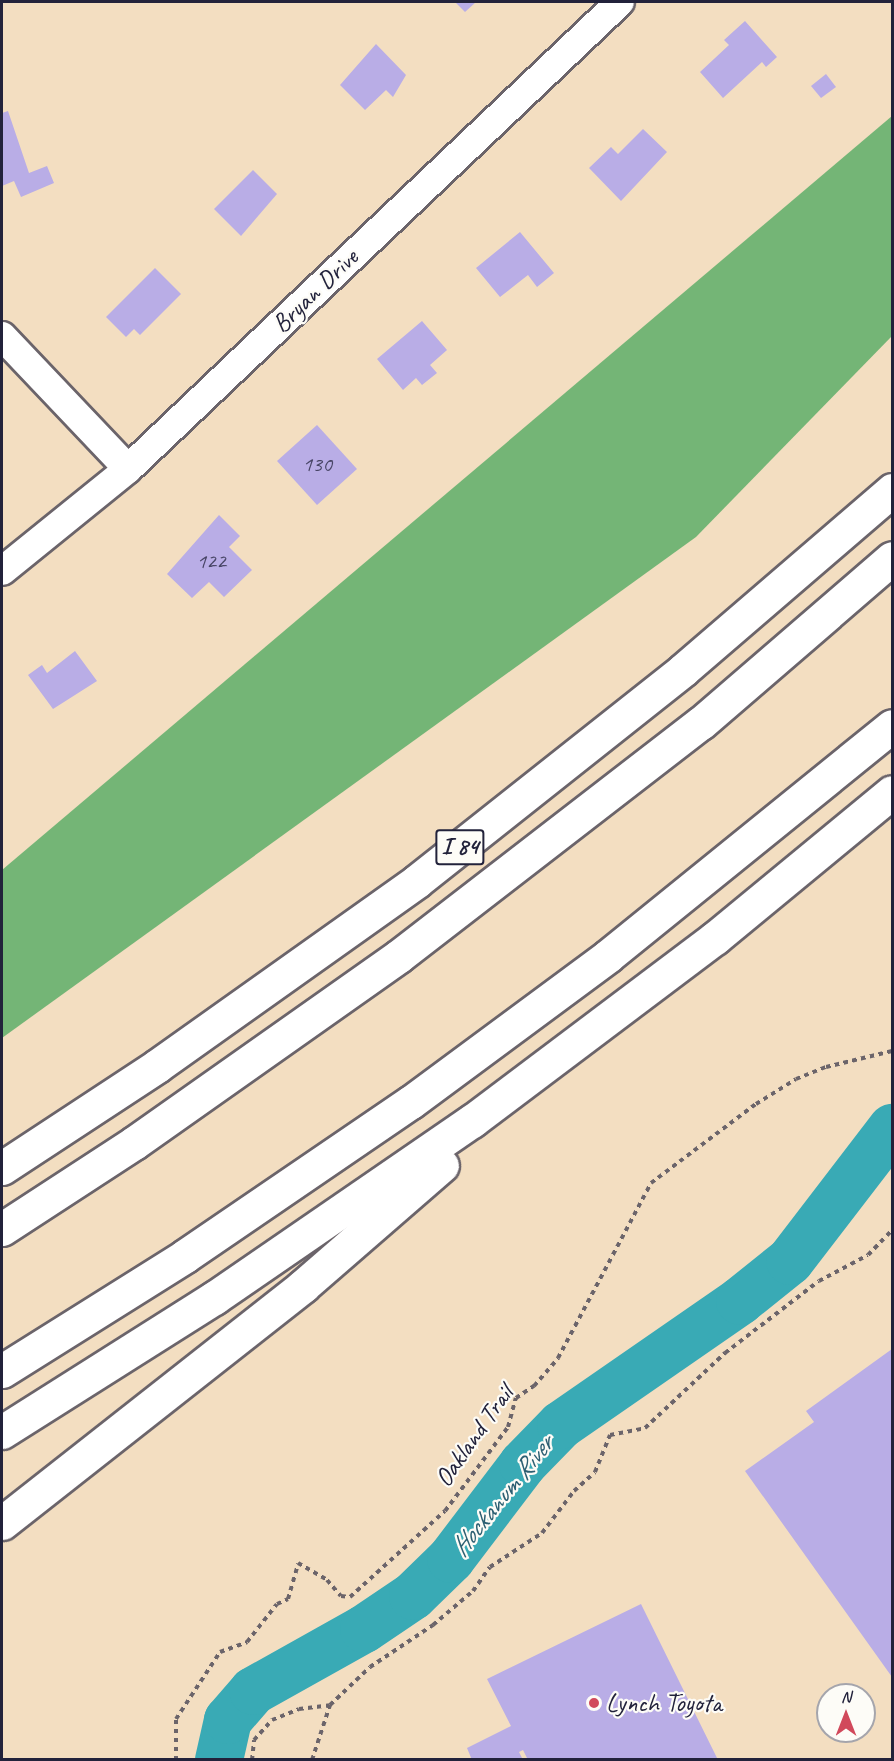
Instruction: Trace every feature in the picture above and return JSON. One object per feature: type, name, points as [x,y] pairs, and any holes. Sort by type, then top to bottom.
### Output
[{"type":"highway","name":"I 84","points":[[2,1168],[244,1006],[434,868],[701,655],[892,490]]},
{"type":"highway","points":[[2,1229],[182,1110],[409,949],[701,723],[892,558]]},
{"type":"highway","points":[[2,1371],[194,1250],[411,1102],[608,956],[892,726]]},
{"type":"highway","points":[[2,1523],[303,1286],[624,1008],[892,792]]},
{"type":"highway","points":[[2,1432],[306,1237],[472,1121],[624,1008]]},
{"type":"street","name":"Bryan Drive","points":[[2,571],[128,469],[620,2]]},
{"type":"street","points":[[2,336],[128,469]]},
{"type":"path","name":"Oakland Trail","points":[[176,1760],[176,1719],[220,1652],[247,1642],[277,1604],[288,1599],[298,1563],[327,1580],[341,1596],[350,1597],[445,1511],[508,1427],[516,1398],[534,1386],[558,1358],[651,1183],[756,1104],[796,1079],[826,1067],[875,1053],[892,1051]]},
{"type":"path","points":[[312,1760],[330,1705],[370,1667],[433,1625],[473,1591],[490,1566],[542,1533],[574,1491],[596,1473],[609,1435],[645,1428],[725,1353],[819,1281],[868,1255],[892,1230]]},
{"type":"path","points":[[252,1760],[254,1740],[272,1720],[299,1709],[330,1705]]},
{"type":"green space","points":[[892,116],[892,336],[696,537],[2,1038],[2,870]]},
{"type":"building","points":[[455,2],[476,2],[465,12]]},
{"type":"building","points":[[745,21],[777,57],[766,67],[762,62],[723,98],[700,72],[729,45],[724,40]]},
{"type":"building","points":[[376,44],[406,75],[393,97],[386,90],[365,110],[340,85]]},
{"type":"building","points":[[826,74],[836,87],[821,98],[811,86]]},
{"type":"building","points":[[8,111],[29,173],[47,166],[54,183],[21,197],[14,181],[2,186],[2,113]]},
{"type":"building","points":[[643,129],[667,152],[621,201],[589,168],[611,147],[618,154]]},
{"type":"building","points":[[253,170],[277,194],[241,236],[214,209]]},
{"type":"building","points":[[520,232],[554,273],[537,287],[528,275],[500,297],[476,268]]},
{"type":"building","points":[[155,268],[181,294],[140,335],[134,329],[126,337],[106,317]]},
{"type":"building","points":[[422,321],[447,350],[430,365],[437,373],[422,385],[416,378],[403,390],[377,359]]},
{"type":"building","points":[[317,425],[357,469],[317,505],[277,461]]},
{"type":"building","points":[[219,515],[240,536],[229,547],[252,570],[224,597],[209,582],[192,598],[167,574]]},
{"type":"building","points":[[75,651],[97,681],[53,709],[28,675],[42,665],[47,673]]},
{"type":"building","points":[[892,1349],[892,1677],[745,1471],[814,1422],[806,1411]]},
{"type":"building","name":"Lynch Toyota","points":[[641,1604],[718,1760],[528,1760],[523,1750],[519,1752],[523,1760],[472,1760],[467,1748],[511,1726],[487,1679]]},
{"type":"waterway","name":"Hockanum River","points":[[219,1760],[228,1720],[253,1691],[364,1629],[413,1596],[451,1559],[523,1464],[561,1425],[740,1301],[790,1261],[892,1128]]},
{"type":"place","name":"Lynch Toyota","points":[[594,1703]]}]
